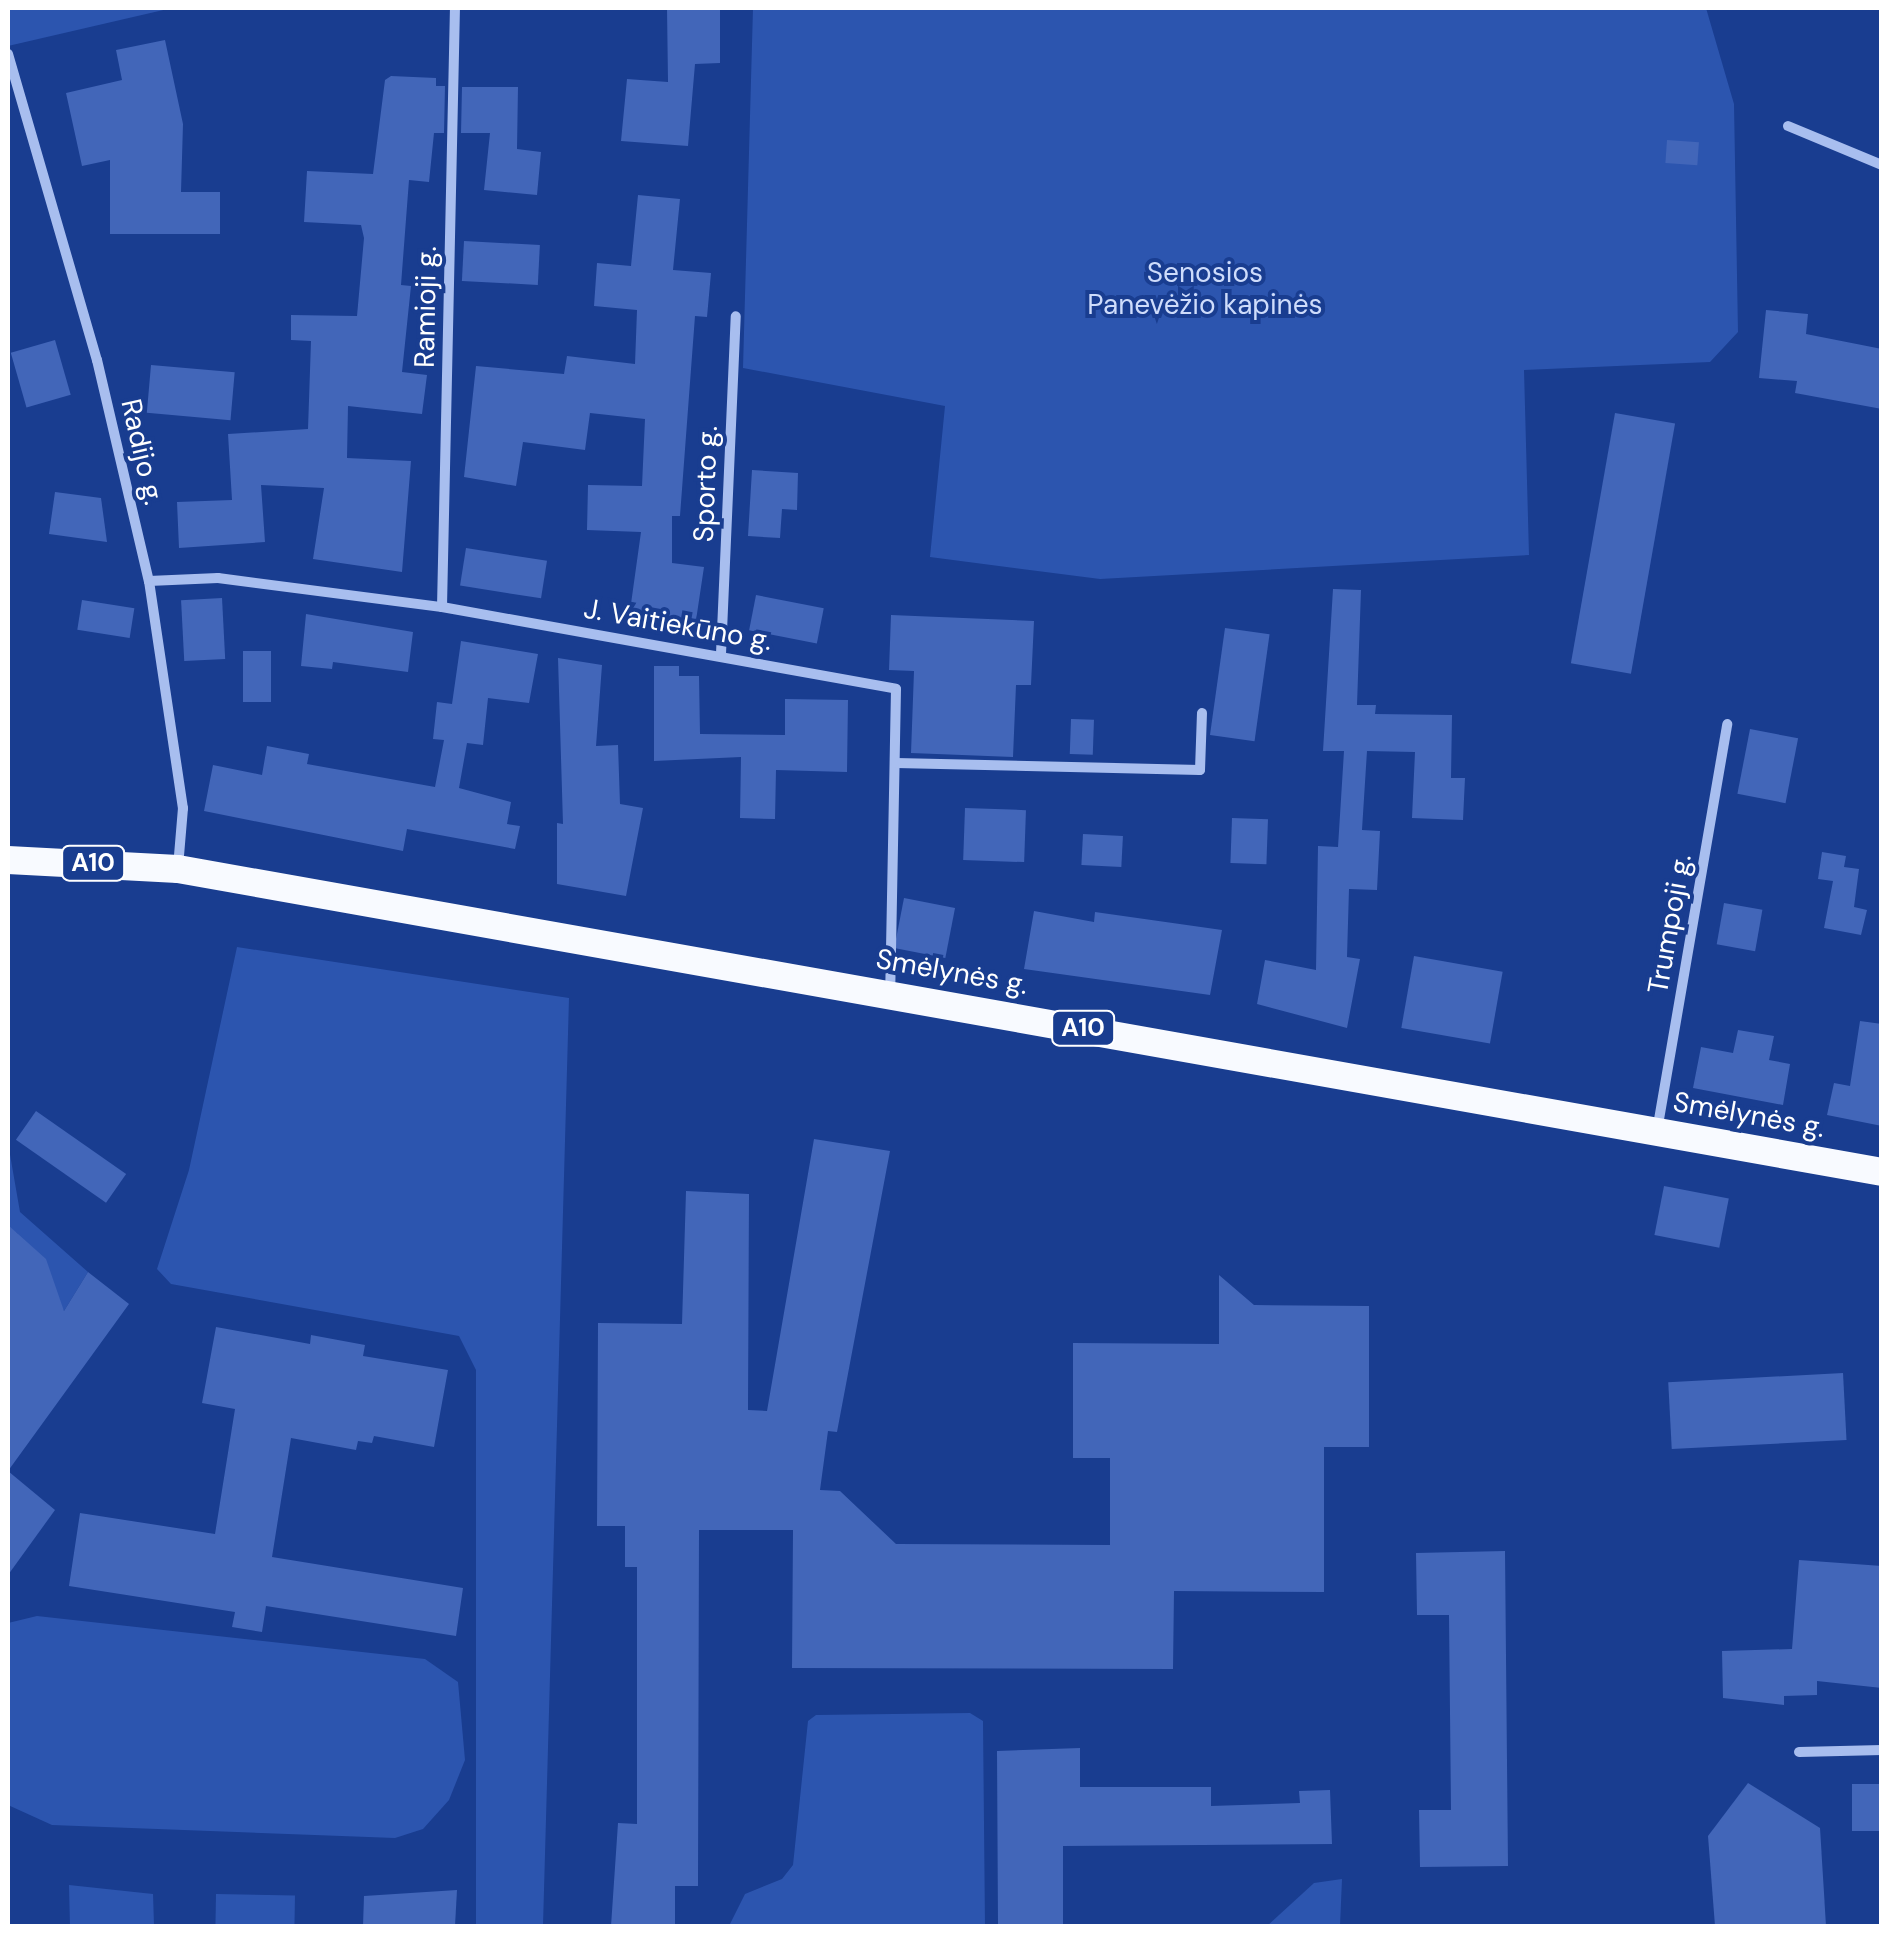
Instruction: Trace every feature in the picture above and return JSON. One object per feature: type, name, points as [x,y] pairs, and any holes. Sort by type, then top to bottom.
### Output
[{"type":"highway","name":"Smėlynės g.","points":[[8,860],[178,869],[1882,1172]]},
{"type":"street","name":"Ramioji g.","points":[[442,607],[455,8]]},
{"type":"street","name":"Radijo g.","points":[[8,54],[97,360],[149,581],[183,808],[178,869]]},
{"type":"street","points":[[1788,126],[1882,165]]},
{"type":"street","name":"Sporto g.","points":[[722,654],[736,316]]},
{"type":"street","name":"J. Vaitiekūno g.","points":[[149,581],[218,578],[442,607],[722,654],[896,689],[890,994]]},
{"type":"street","points":[[896,763],[1200,770],[1202,713]]},
{"type":"street","name":"Trumpoji g.","points":[[1657,1131],[1728,724]]},
{"type":"street","points":[[1798,1752],[1882,1750]]},
{"type":"green space","points":[[8,8],[172,8],[8,46]]},
{"type":"green space","name":"Senosios Panevėžio kapinės","points":[[753,8],[1706,8],[1734,104],[1738,332],[1710,362],[1524,370],[1529,555],[1100,579],[930,557],[945,406],[743,368]]},
{"type":"green space","points":[[237,947],[569,998],[543,1926],[476,1926],[476,1370],[459,1336],[171,1284],[157,1269],[189,1170]]},
{"type":"green space","points":[[8,1143],[20,1212],[88,1272],[64,1311],[17,1233],[8,1230]]},
{"type":"green space","points":[[37,1616],[425,1659],[458,1682],[465,1760],[449,1800],[423,1829],[395,1838],[52,1825],[8,1805],[8,1623]]},
{"type":"green space","points":[[970,1713],[983,1721],[985,1926],[729,1926],[745,1894],[782,1879],[793,1865],[808,1721],[816,1715]]},
{"type":"green space","points":[[1342,1879],[1340,1926],[1267,1926],[1314,1883]]},
{"type":"green space","points":[[69,1885],[153,1894],[154,1926],[70,1926]]},
{"type":"green space","points":[[216,1894],[295,1895],[294,1926],[215,1926]]},
{"type":"building","points":[[667,8],[720,8],[720,63],[695,64],[688,146],[621,141],[627,79],[668,82]]},
{"type":"building","points":[[165,40],[183,124],[181,192],[220,192],[220,234],[110,234],[110,160],[82,166],[66,93],[122,80],[116,50]]},
{"type":"building","points":[[391,76],[436,78],[436,86],[445,86],[444,133],[434,133],[429,182],[409,180],[401,285],[411,286],[402,372],[427,375],[422,414],[348,406],[347,458],[411,461],[402,572],[313,559],[324,488],[261,485],[265,542],[179,548],[177,502],[232,500],[228,434],[308,429],[311,341],[291,340],[291,315],[357,316],[364,238],[361,225],[304,222],[307,171],[373,174],[385,80]]},
{"type":"building","points":[[462,87],[518,87],[517,149],[541,152],[537,195],[484,190],[490,133],[461,133]]},
{"type":"building","points":[[1667,140],[1699,142],[1697,165],[1665,163]]},
{"type":"building","points":[[638,195],[680,199],[673,270],[711,273],[707,317],[695,316],[680,516],[672,516],[672,563],[704,567],[695,627],[629,618],[641,532],[587,530],[588,485],[642,486],[645,419],[590,413],[585,450],[523,442],[516,486],[464,477],[476,366],[564,374],[567,356],[635,364],[637,310],[594,306],[597,263],[631,266]]},
{"type":"building","points":[[464,241],[540,245],[538,285],[462,281]]},
{"type":"building","points":[[1766,310],[1808,314],[1806,334],[1882,349],[1882,409],[1795,393],[1797,381],[1759,378]]},
{"type":"building","points":[[55,340],[71,395],[26,407],[11,353]]},
{"type":"building","points":[[151,365],[235,372],[230,420],[147,413]]},
{"type":"building","points":[[1615,413],[1675,424],[1631,674],[1571,663]]},
{"type":"building","points":[[752,470],[798,473],[797,510],[782,509],[780,538],[748,536]]},
{"type":"building","points":[[55,492],[101,498],[107,542],[49,534]]},
{"type":"building","points":[[466,548],[547,561],[541,598],[460,586]]},
{"type":"building","points":[[1333,589],[1361,590],[1357,705],[1376,705],[1375,714],[1452,715],[1451,778],[1465,778],[1463,820],[1412,818],[1415,752],[1367,751],[1362,830],[1380,831],[1377,890],[1349,889],[1347,957],[1360,959],[1347,1028],[1257,1004],[1265,960],[1316,970],[1318,846],[1338,847],[1344,751],[1323,751]]},
{"type":"building","points":[[756,595],[824,608],[817,644],[749,630]]},
{"type":"building","points":[[222,598],[225,659],[184,661],[181,600]]},
{"type":"building","points":[[82,600],[134,608],[130,638],[77,630]]},
{"type":"building","points":[[306,614],[413,632],[408,672],[333,662],[332,669],[301,666]]},
{"type":"building","points":[[891,615],[1034,621],[1031,685],[1016,685],[1013,757],[911,753],[914,671],[889,670]]},
{"type":"building","points":[[1225,628],[1270,634],[1255,741],[1210,735]]},
{"type":"building","points":[[461,641],[538,654],[529,703],[488,698],[483,745],[467,743],[459,788],[511,802],[507,824],[520,826],[515,849],[407,829],[403,851],[204,811],[213,765],[262,775],[267,746],[309,754],[307,764],[435,787],[444,740],[433,739],[437,702],[452,704]]},
{"type":"building","points":[[243,651],[271,651],[271,702],[243,702]]},
{"type":"building","points":[[558,658],[602,665],[596,746],[618,745],[620,804],[643,808],[626,896],[557,884],[557,823],[563,824]]},
{"type":"building","points":[[654,666],[679,666],[679,676],[699,676],[700,734],[785,735],[785,699],[848,700],[847,772],[776,770],[775,819],[740,818],[741,757],[654,761]]},
{"type":"building","points":[[1071,719],[1094,720],[1093,755],[1070,754]]},
{"type":"building","points":[[1750,729],[1798,738],[1786,803],[1737,794]]},
{"type":"building","points":[[965,808],[1026,810],[1024,862],[963,860]]},
{"type":"building","points":[[1232,818],[1268,819],[1266,864],[1230,863]]},
{"type":"building","points":[[1083,834],[1123,836],[1121,867],[1081,865]]},
{"type":"building","points":[[1822,852],[1846,856],[1844,867],[1859,869],[1854,907],[1867,910],[1861,935],[1824,928],[1833,881],[1818,879]]},
{"type":"building","points":[[904,898],[955,908],[945,958],[894,948]]},
{"type":"building","points":[[1724,903],[1762,910],[1755,951],[1717,944]]},
{"type":"building","points":[[1034,911],[1094,922],[1095,912],[1222,930],[1210,995],[1024,969]]},
{"type":"building","points":[[1414,956],[1503,972],[1490,1044],[1401,1028]]},
{"type":"building","points":[[1860,1021],[1882,1024],[1882,1126],[1827,1115],[1834,1083],[1850,1086]]},
{"type":"building","points":[[1738,1030],[1774,1036],[1769,1060],[1790,1064],[1783,1105],[1693,1088],[1701,1047],[1733,1053]]},
{"type":"building","points":[[36,1111],[126,1174],[106,1203],[16,1140]]},
{"type":"building","points":[[814,1139],[890,1151],[837,1432],[828,1431],[820,1490],[840,1491],[896,1544],[1110,1545],[1110,1458],[1073,1458],[1073,1343],[1219,1344],[1219,1275],[1254,1305],[1369,1306],[1369,1447],[1324,1447],[1324,1592],[1174,1591],[1173,1669],[792,1668],[793,1530],[699,1530],[698,1886],[675,1886],[675,1926],[611,1926],[618,1823],[637,1824],[637,1567],[625,1567],[625,1526],[597,1526],[598,1323],[682,1324],[686,1191],[749,1194],[748,1410],[767,1411]]},
{"type":"building","points":[[1664,1186],[1729,1199],[1719,1248],[1654,1235]]},
{"type":"building","points":[[8,1225],[46,1259],[64,1311],[88,1272],[129,1304],[8,1471]]},
{"type":"building","points":[[216,1327],[310,1344],[311,1335],[365,1345],[363,1356],[448,1370],[434,1447],[374,1436],[372,1443],[358,1441],[356,1450],[291,1438],[272,1557],[463,1588],[456,1636],[266,1606],[262,1632],[232,1627],[235,1612],[69,1586],[80,1513],[215,1534],[235,1409],[202,1403]]},
{"type":"building","points":[[1843,1373],[1847,1440],[1672,1449],[1668,1382]]},
{"type":"building","points":[[8,1471],[55,1510],[8,1575]]},
{"type":"building","points":[[1505,1551],[1508,1866],[1420,1867],[1419,1810],[1451,1810],[1449,1615],[1417,1615],[1416,1553]]},
{"type":"building","points":[[1799,1560],[1882,1566],[1882,1688],[1817,1681],[1817,1695],[1784,1696],[1784,1705],[1723,1698],[1722,1651],[1792,1649]]},
{"type":"building","points":[[1080,1748],[1080,1787],[1211,1787],[1211,1806],[1300,1803],[1299,1791],[1330,1790],[1332,1844],[1063,1846],[1063,1926],[998,1926],[997,1751]]},
{"type":"building","points":[[1748,1783],[1820,1828],[1826,1926],[1715,1926],[1708,1836]]},
{"type":"building","points":[[1852,1784],[1882,1784],[1882,1831],[1852,1831]]},
{"type":"building","points":[[457,1890],[455,1926],[363,1926],[364,1896]]}]
